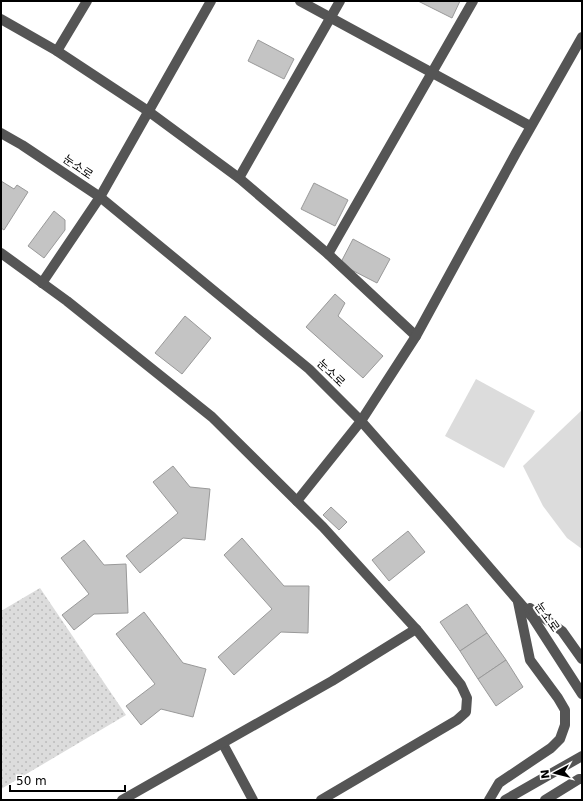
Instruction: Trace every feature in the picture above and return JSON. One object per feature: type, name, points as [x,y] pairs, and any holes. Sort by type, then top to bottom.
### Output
[{"type":"street","points":[[57,51],[87,1]]},
{"type":"street","points":[[42,283],[100,197],[211,1]]},
{"type":"street","points":[[300,1],[530,126]]},
{"type":"street","points":[[239,178],[340,1]]},
{"type":"street","points":[[328,254],[473,1]]},
{"type":"street","points":[[1,19],[57,51],[148,112],[239,178],[328,254],[416,336]]},
{"type":"street","points":[[297,501],[361,422],[416,336],[530,126],[582,37]]},
{"type":"street","name":"눈소로","points":[[1,133],[22,145],[100,197],[309,369],[361,422],[518,600],[533,618],[582,694]]},
{"type":"street","points":[[1,253],[74,306],[212,417],[323,528],[416,629],[461,685],[467,698],[466,712],[457,720],[321,800]]},
{"type":"street","points":[[518,600],[562,631],[582,659]]},
{"type":"street","points":[[489,800],[499,783],[552,748],[560,739],[566,725],[565,710],[530,660],[518,600]]},
{"type":"street","points":[[122,800],[332,681],[416,629]]},
{"type":"street","points":[[223,744],[253,800]]},
{"type":"street","points":[[505,800],[582,756]]},
{"type":"street","points":[[545,800],[579,779],[582,779]]},
{"type":"shaded area","points":[[476,379],[535,411],[504,468],[445,436]]},
{"type":"shaded area","points":[[582,410],[582,549],[567,538],[543,506],[523,466]]},
{"type":"shaded area","points":[[40,588],[126,715],[1,789],[1,611]]},
{"type":"building","points":[[418,1],[460,1],[452,18]]},
{"type":"building","points":[[258,40],[294,59],[284,79],[248,61]]},
{"type":"building","points":[[1,181],[14,189],[17,185],[28,192],[4,230],[1,228]]},
{"type":"building","points":[[314,183],[348,200],[335,226],[301,209]]},
{"type":"building","points":[[54,211],[65,220],[65,230],[44,258],[28,246]]},
{"type":"building","points":[[353,239],[390,259],[377,283],[340,264]]},
{"type":"building","points":[[335,294],[345,303],[338,316],[383,356],[363,378],[306,327]]},
{"type":"building","points":[[185,316],[211,338],[182,374],[155,353]]},
{"type":"building","points":[[173,466],[190,487],[210,489],[205,540],[183,538],[140,573],[126,556],[178,513],[153,482]]},
{"type":"building","points":[[331,507],[347,522],[339,530],[323,515]]},
{"type":"building","points":[[408,531],[425,552],[389,581],[372,560]]},
{"type":"building","points":[[242,538],[284,586],[309,586],[308,633],[281,632],[234,675],[218,657],[272,609],[224,555]]},
{"type":"building","points":[[84,540],[104,565],[126,564],[128,613],[94,614],[74,630],[62,615],[89,594],[61,558]]},
{"type":"building","points":[[467,604],[487,633],[460,651],[440,622]]},
{"type":"building","points":[[144,612],[183,663],[206,669],[193,717],[161,709],[141,725],[126,706],[155,684],[116,634]]},
{"type":"building","points":[[487,633],[506,660],[478,679],[460,651]]},
{"type":"building","points":[[506,660],[523,687],[496,706],[478,679]]}]
